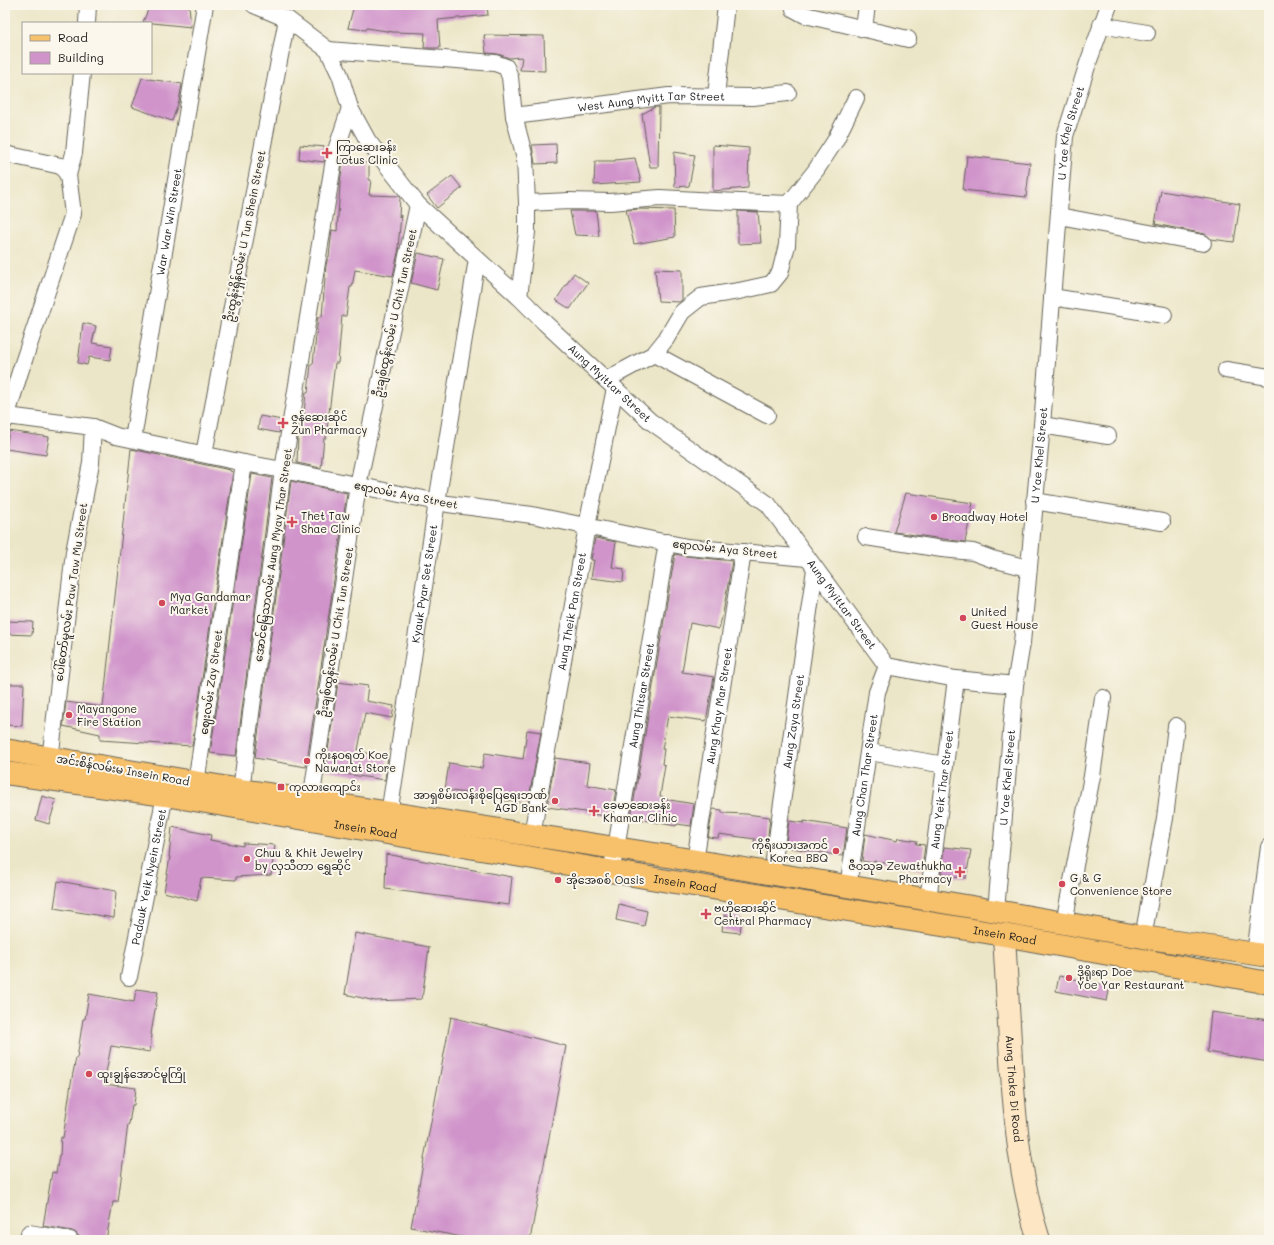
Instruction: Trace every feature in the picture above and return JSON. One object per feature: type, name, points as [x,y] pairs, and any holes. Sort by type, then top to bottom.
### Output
[{"type":"main road","name":"အင်းစိန်လမ်းမ Insein Road","points":[[5,750],[49,768],[167,786],[196,783],[241,790]]},
{"type":"main road","points":[[5,773],[49,768]]},
{"type":"main road","name":"Insein Road","points":[[167,786],[611,871],[1004,935],[1269,983]]},
{"type":"main road","name":"Insein Road","points":[[241,790],[616,848],[1143,937],[1262,955]]},
{"type":"main road","name":"Aung Thake Di Road","points":[[1004,935],[1014,1104],[1020,1164],[1034,1225],[1039,1240]]},
{"type":"street","points":[[87,22],[88,5]]},
{"type":"street","name":"War War Win Street","points":[[133,439],[204,5]]},
{"type":"street","name":"Aung Myittar Street","points":[[254,5],[286,19],[328,50],[340,75],[350,108],[368,141],[418,205],[519,297],[650,421],[768,504],[887,666]]},
{"type":"street","points":[[716,96],[726,5]]},
{"type":"street","points":[[864,29],[867,5]]},
{"type":"street","name":"U Yae Khel Street","points":[[996,911],[1015,685],[1022,643],[1042,425],[1065,136],[1108,5]]},
{"type":"street","points":[[794,7],[805,16],[908,39]]},
{"type":"street","name":"ဦးထွန်းရှိန်လမ်း U Tun Shein Street","points":[[204,454],[286,19]]},
{"type":"street","points":[[1101,25],[1147,33]]},
{"type":"street","points":[[328,50],[495,63],[506,67],[510,77],[514,116],[525,158],[527,232],[519,297]]},
{"type":"street","points":[[6,419],[20,372],[73,214],[65,170],[74,153],[82,74]]},
{"type":"street","name":"West Aung Myitt Tar Street","points":[[514,116],[669,96],[753,97],[788,93]]},
{"type":"street","points":[[611,384],[654,354],[666,340],[682,312],[701,297],[771,284],[780,273],[786,245],[789,204],[816,170],[836,141],[856,98]]},
{"type":"street","name":"အောင်မြေသာလမ်း Aung Myay Thar Street","points":[[241,790],[283,470],[335,153],[350,108]]},
{"type":"street","points":[[5,154],[65,170]]},
{"type":"street","points":[[527,203],[569,201],[610,202],[660,198],[789,204]]},
{"type":"street","name":"ဦးချစ်ထွန်းလမ်း U Chit Tun Street","points":[[311,801],[358,486],[418,205]]},
{"type":"street","points":[[1059,216],[1203,242]]},
{"type":"street","name":"Kyauk Pyar Set Street","points":[[389,814],[437,502],[477,260]]},
{"type":"street","points":[[1052,297],[1164,315]]},
{"type":"street","points":[[654,354],[767,414]]},
{"type":"street","points":[[1226,370],[1269,377]]},
{"type":"street","name":"Aung Theik Pan Street","points":[[532,835],[611,384]]},
{"type":"street","name":"ဧရာလမ်း Aya Street","points":[[6,419],[93,428],[116,436],[437,502],[532,515],[687,547],[743,552],[811,563]]},
{"type":"street","points":[[1042,425],[1108,436]]},
{"type":"street","name":"ပေါ်တော်မူလမ်း Paw Taw Mu Street","points":[[49,768],[74,552],[90,463],[93,428]]},
{"type":"street","name":"ဈေးလမ်း Zay Street","points":[[196,783],[244,463]]},
{"type":"street","points":[[1034,501],[1162,522]]},
{"type":"street","points":[[866,536],[942,549],[973,552],[992,559],[1028,568]]},
{"type":"street","name":"Aung Thitsar Street","points":[[611,871],[667,542]]},
{"type":"street","name":"Aung Khay Mar Street","points":[[695,861],[743,552]]},
{"type":"street","name":"Aung Zaya Street","points":[[772,874],[811,563]]},
{"type":"street","points":[[887,666],[956,679],[1015,685]]},
{"type":"street","name":"Aung Chan Thar Street","points":[[848,887],[877,692],[887,666]]},
{"type":"street","name":"Aung Yeik Thar Street","points":[[928,900],[956,679]]},
{"type":"street","points":[[1064,923],[1092,776],[1103,698]]},
{"type":"street","points":[[1143,937],[1165,818],[1176,726]]},
{"type":"street","points":[[869,752],[945,765]]},
{"type":"street","name":"Padauk Yeik Nyein Street","points":[[129,977],[167,786]]},
{"type":"street","points":[[1262,955],[1269,847]]},
{"type":"street","points":[[29,1232],[70,1240]]},
{"type":"building","points":[[150,5],[189,5],[191,27],[143,22]]},
{"type":"building","points":[[354,5],[487,5],[488,15],[438,20],[440,48],[424,48],[425,33],[393,32],[367,28],[366,30],[348,28]]},
{"type":"building","points":[[484,35],[544,36],[545,71],[520,70],[522,57],[509,58],[498,54],[486,53]]},
{"type":"building","points":[[142,78],[182,84],[179,101],[172,121],[132,107]]},
{"type":"building","points":[[655,107],[659,107],[658,167],[650,167],[642,114]]},
{"type":"building","points":[[556,144],[557,163],[535,164],[532,145]]},
{"type":"building","points":[[300,145],[327,147],[324,162],[299,159]]},
{"type":"building","points":[[713,145],[749,148],[748,188],[713,191]]},
{"type":"building","points":[[674,152],[695,155],[689,186],[675,187]]},
{"type":"building","points":[[967,156],[1030,163],[1026,197],[963,190]]},
{"type":"building","points":[[635,158],[641,182],[594,185],[595,161],[615,161]]},
{"type":"building","points":[[343,160],[369,163],[369,180],[371,180],[369,195],[399,196],[399,217],[401,215],[399,248],[393,276],[355,270],[352,287],[350,287],[346,316],[342,316],[338,363],[335,363],[321,468],[297,463],[298,436],[300,423],[303,424],[306,392],[308,393],[311,364],[313,364],[318,317],[322,317],[326,265],[329,257],[332,230],[337,231]]},
{"type":"building","points":[[452,176],[462,188],[437,208],[427,195]]},
{"type":"building","points":[[1161,191],[1240,204],[1234,242],[1211,239],[1205,234],[1155,224]]},
{"type":"building","points":[[626,210],[674,210],[675,237],[634,244]]},
{"type":"building","points":[[570,211],[596,211],[599,236],[575,235]]},
{"type":"building","points":[[738,211],[758,212],[761,243],[738,244]]},
{"type":"building","points":[[418,253],[444,259],[437,290],[411,283]]},
{"type":"building","points":[[655,269],[682,270],[682,300],[679,302],[658,301]]},
{"type":"building","points":[[574,273],[588,283],[570,309],[556,300]]},
{"type":"building","points":[[83,323],[96,326],[92,343],[112,346],[110,360],[89,357],[87,365],[78,363]]},
{"type":"building","points":[[260,416],[282,420],[279,433],[258,429]]},
{"type":"building","points":[[9,431],[49,437],[46,455],[6,449]]},
{"type":"building","name":"Mya Gandamar Market","points":[[131,449],[230,470],[233,472],[192,746],[100,740],[100,734],[63,726],[66,702],[103,707]]},
{"type":"building","points":[[252,474],[272,478],[236,756],[210,753]]},
{"type":"building","points":[[291,481],[347,493],[306,767],[255,758]]},
{"type":"building","name":"Broadway Hotel","points":[[906,493],[973,503],[965,542],[894,532]]},
{"type":"building","points":[[595,538],[616,542],[612,567],[624,569],[623,582],[591,578],[594,560],[591,560]]},
{"type":"building","points":[[675,554],[732,561],[719,629],[690,623],[682,672],[714,677],[706,721],[668,716],[662,749],[664,749],[662,764],[665,765],[660,796],[664,797],[664,799],[694,804],[691,826],[677,824],[676,826],[631,818]]},
{"type":"building","points":[[5,621],[33,622],[32,635],[5,634]]},
{"type":"building","points":[[338,682],[368,686],[366,701],[394,706],[392,718],[365,713],[358,750],[359,752],[388,756],[385,780],[325,771]]},
{"type":"building","points":[[5,684],[24,684],[22,726],[5,725]]},
{"type":"building","points":[[527,730],[541,732],[528,804],[509,800],[479,797],[479,795],[445,790],[449,763],[482,768],[485,753],[523,759]]},
{"type":"building","points":[[555,758],[590,763],[587,785],[616,790],[611,817],[547,807]]},
{"type":"building","points":[[42,796],[56,800],[49,824],[36,820]]},
{"type":"building","points":[[713,809],[722,810],[722,813],[770,817],[767,844],[754,842],[755,839],[719,834],[718,838],[708,837]]},
{"type":"building","points":[[789,821],[804,823],[804,821],[847,828],[843,856],[785,847]]},
{"type":"building","points":[[172,827],[211,835],[210,840],[243,846],[243,843],[275,845],[271,875],[236,877],[236,880],[201,878],[197,901],[164,892],[170,857]]},
{"type":"building","points":[[865,834],[897,841],[898,838],[917,841],[916,844],[925,845],[922,870],[874,861],[873,863],[862,861]]},
{"type":"building","points":[[944,847],[971,850],[966,878],[951,877],[952,875],[941,873]]},
{"type":"building","points":[[386,854],[512,877],[509,905],[385,889]]},
{"type":"building","points":[[58,881],[116,891],[114,918],[54,908]]},
{"type":"building","points":[[619,904],[647,911],[644,926],[616,920]]},
{"type":"building","points":[[724,915],[742,918],[740,933],[722,931]]},
{"type":"building","points":[[355,933],[429,947],[422,999],[375,1001],[345,994]]},
{"type":"building","points":[[1059,976],[1110,986],[1107,1001],[1056,991]]},
{"type":"building","points":[[136,989],[158,992],[151,1034],[150,1052],[111,1046],[104,1084],[136,1088],[134,1105],[132,1105],[128,1124],[118,1202],[113,1202],[106,1240],[79,1237],[72,1231],[43,1226],[52,1172],[56,1173],[60,1155],[61,1137],[63,1138],[71,1083],[89,994],[134,1002]]},
{"type":"building","points":[[1211,1012],[1269,1020],[1269,1062],[1207,1052]]},
{"type":"building","points":[[451,1017],[566,1046],[530,1240],[477,1240],[411,1227]]},
{"type":"place","name":"ကြာဆေးခန်း Lotus Clinic","points":[[327,153]]},
{"type":"place","name":"ဇွန်ဆေးဆိုင် Zun Pharmacy","points":[[283,423]]},
{"type":"place","name":"Broadway Hotel","points":[[934,517]]},
{"type":"place","name":"Thet Taw Shae Clinic","points":[[292,522]]},
{"type":"place","name":"Mya Gandamar Market","points":[[162,603]]},
{"type":"place","name":"United Guest House","points":[[963,618]]},
{"type":"place","name":"Mayangone Fire Station","points":[[69,715]]},
{"type":"place","name":"ကိုးနဝရတ် Koe Nawarat Store","points":[[307,761]]},
{"type":"place","name":"ကုလားကျောင်း","points":[[281,787]]},
{"type":"place","name":"အာရှစိမ်းလန်းစိုပြေရေးဘဏ် AGD Bank","points":[[555,801]]},
{"type":"place","name":"ခေမာဆေးခန်း Khamar Clinic","points":[[594,811]]},
{"type":"place","name":"ကိုရီးယားအကင် Korea BBQ","points":[[836,851]]},
{"type":"place","name":"Chuu & Khit Jewelry by လှသီတာ ရွှေဆိုင်","points":[[247,859]]},
{"type":"place","name":"ဇီဝသုခ Zewathukha Pharmacy","points":[[960,872]]},
{"type":"place","name":"အိုအေစစ် Oasis","points":[[558,880]]},
{"type":"place","name":"G & G Convenience Store","points":[[1062,884]]},
{"type":"place","name":"ဗဟိုဆေးဆိုင် Central Pharmacy","points":[[706,914]]},
{"type":"place","name":"ဒို့ရိုးရာ Doe Yoe Yar Restaurant","points":[[1069,978]]},
{"type":"place","name":"ထူးချွန်အောင်မူကြို","points":[[89,1074]]}]
